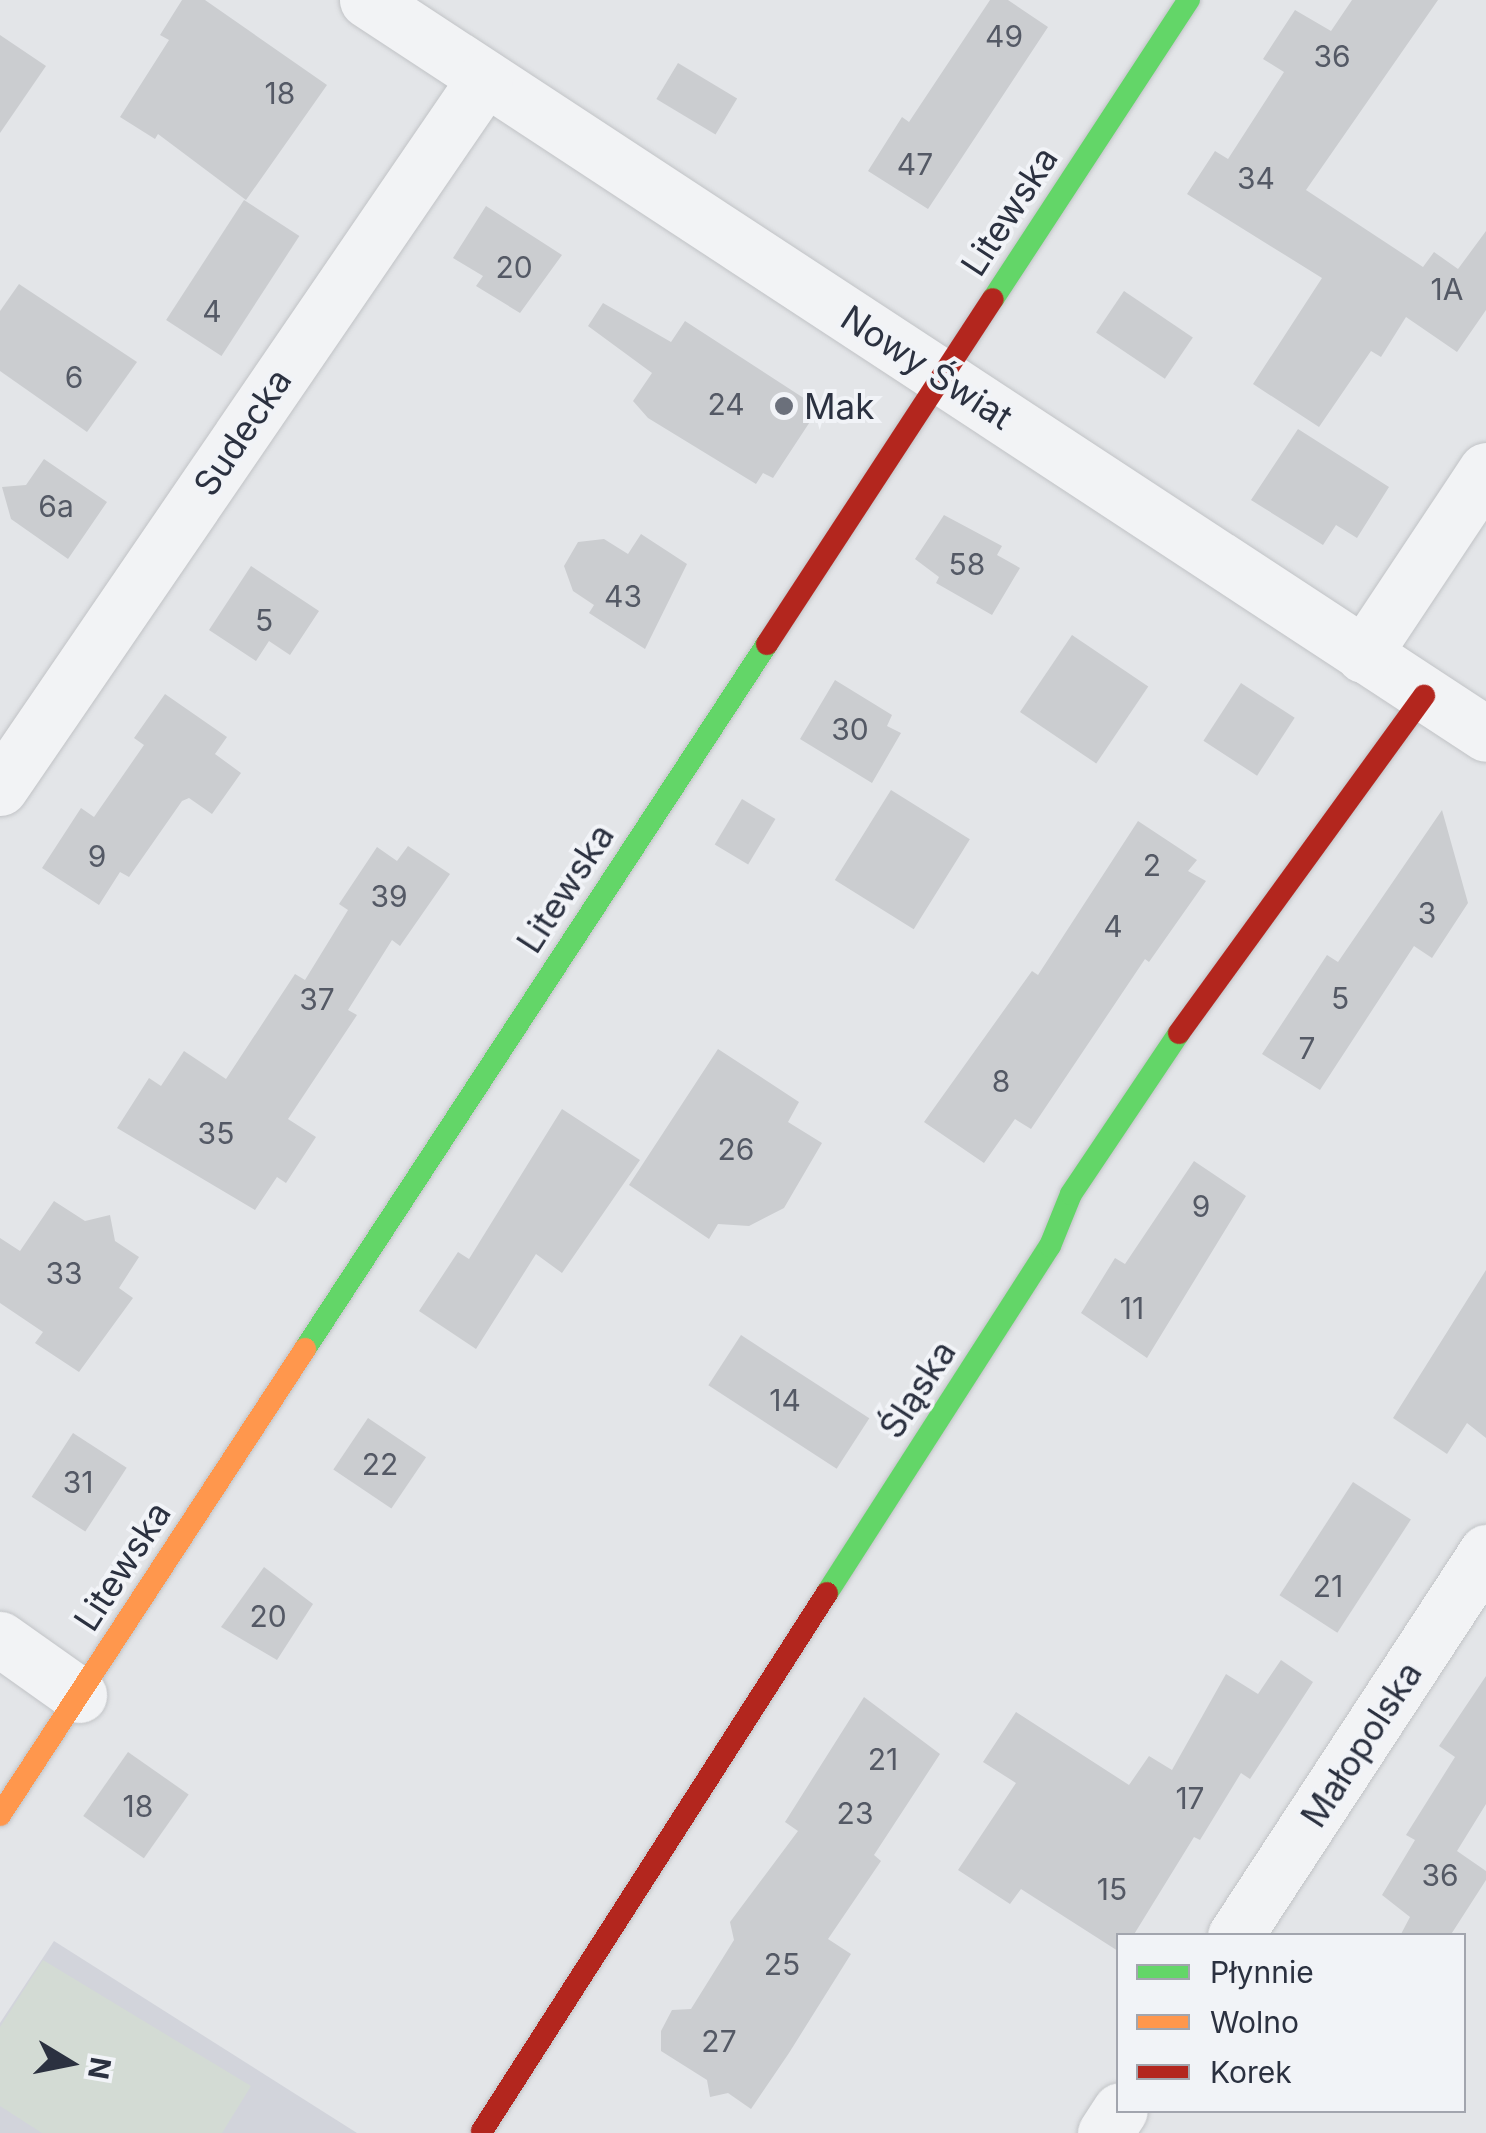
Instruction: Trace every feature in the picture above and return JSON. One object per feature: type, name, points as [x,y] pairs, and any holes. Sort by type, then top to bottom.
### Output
[{"type":"street","name":"Nowy Świat","points":[[368,0],[1486,734]]},
{"type":"street","name":"Litewska","points":[[0,1815],[1189,0]]},
{"type":"street","name":"Sudecka","points":[[0,788],[485,78]]},
{"type":"street","points":[[1362,655],[1486,470]]},
{"type":"street","name":"Śląska","points":[[482,2131],[1050,1246],[1071,1194],[1234,951],[1424,696]]},
{"type":"street","name":"Małopolska","points":[[1237,1933],[1486,1552]]},
{"type":"street","points":[[0,1639],[79,1695]]},
{"type":"shaded area","points":[[54,1941],[357,2133],[0,2133],[0,2023]]},
{"type":"shaded area","points":[[43,1960],[251,2086],[222,2133],[42,2133],[0,2106],[0,2027]]},
{"type":"building","points":[[182,0],[205,0],[327,85],[246,200],[158,134],[155,139],[120,117],[169,40],[160,35]]},
{"type":"building","points":[[990,0],[1008,0],[1048,27],[928,209],[868,171],[902,117],[909,122]]},
{"type":"building","points":[[1352,0],[1438,0],[1306,190],[1423,267],[1434,252],[1458,269],[1486,231],[1486,310],[1457,352],[1406,317],[1381,357],[1371,351],[1319,427],[1253,384],[1322,278],[1187,194],[1215,151],[1228,159],[1284,72],[1263,59],[1295,10],[1331,31]]},
{"type":"building","points":[[0,35],[46,66],[0,133]]},
{"type":"building","points":[[678,63],[737,99],[716,135],[656,99]]},
{"type":"building","points":[[244,200],[299,236],[221,356],[166,320]]},
{"type":"building","points":[[486,206],[562,255],[520,313],[476,286],[483,276],[453,258]]},
{"type":"building","points":[[19,284],[137,362],[87,432],[0,371],[0,311]]},
{"type":"building","points":[[1124,291],[1193,337],[1165,379],[1096,332]]},
{"type":"building","points":[[603,303],[671,342],[685,321],[819,408],[773,478],[763,473],[756,484],[648,418],[633,401],[652,373],[588,326]]},
{"type":"building","points":[[1298,429],[1389,487],[1357,538],[1336,525],[1323,545],[1251,500]]},
{"type":"building","points":[[44,459],[107,502],[68,559],[11,519],[2,487],[26,485]]},
{"type":"building","points":[[944,515],[1002,546],[997,555],[1020,568],[992,615],[936,583],[939,577],[915,559]]},
{"type":"building","points":[[641,534],[687,564],[645,649],[589,613],[594,605],[573,591],[564,566],[578,542],[604,539],[628,554]]},
{"type":"building","points":[[251,566],[319,611],[290,655],[269,641],[256,661],[209,630]]},
{"type":"building","points":[[1072,635],[1148,686],[1096,764],[1020,712]]},
{"type":"building","points":[[835,680],[892,715],[887,726],[901,733],[872,783],[800,739]]},
{"type":"building","points":[[1241,683],[1295,718],[1257,776],[1203,741]]},
{"type":"building","points":[[165,694],[227,737],[215,754],[241,773],[212,814],[189,798],[182,801],[129,877],[120,872],[99,905],[42,868],[81,808],[94,817],[144,745],[134,738]]},
{"type":"building","points":[[891,790],[970,839],[914,929],[835,880]]},
{"type":"building","points":[[742,799],[775,819],[748,865],[715,844]]},
{"type":"building","points":[[1442,810],[1468,903],[1432,958],[1414,946],[1320,1090],[1262,1054],[1327,955],[1338,962]]},
{"type":"building","points":[[1138,821],[1197,860],[1188,871],[1206,881],[1149,962],[1145,959],[1031,1129],[1015,1119],[984,1163],[924,1122],[1032,971],[1038,975]]},
{"type":"building","points":[[408,846],[450,874],[400,946],[392,940],[348,1010],[357,1015],[288,1119],[316,1137],[286,1183],[277,1177],[255,1210],[117,1128],[149,1078],[161,1086],[184,1051],[226,1079],[295,974],[305,980],[348,910],[339,904],[377,847],[397,861]]},
{"type":"building","points":[[718,1049],[799,1102],[788,1122],[822,1143],[784,1208],[749,1226],[718,1224],[709,1239],[629,1185]]},
{"type":"building","points":[[562,1109],[640,1160],[562,1273],[536,1254],[476,1349],[419,1311],[458,1252],[469,1259]]},
{"type":"building","points":[[1194,1161],[1246,1196],[1147,1358],[1081,1313],[1115,1258],[1125,1264]]},
{"type":"building","points":[[54,1201],[85,1221],[110,1215],[115,1241],[139,1257],[119,1288],[133,1298],[79,1372],[35,1343],[43,1332],[0,1303],[0,1238],[20,1251]]},
{"type":"building","points":[[1486,1270],[1486,1438],[1467,1423],[1447,1454],[1393,1418]]},
{"type":"building","points":[[741,1335],[869,1418],[837,1469],[708,1385]]},
{"type":"building","points":[[368,1418],[426,1457],[391,1509],[333,1469]]},
{"type":"building","points":[[73,1433],[127,1468],[85,1532],[32,1497]]},
{"type":"building","points":[[1353,1482],[1411,1520],[1337,1633],[1279,1595]]},
{"type":"building","points":[[264,1567],[313,1604],[277,1660],[221,1627]]},
{"type":"building","points":[[1281,1660],[1313,1682],[1250,1779],[1241,1773],[1200,1840],[1194,1837],[1135,1933],[1116,1933],[1116,1950],[1021,1889],[1010,1904],[958,1870],[1016,1783],[983,1762],[1016,1712],[1129,1785],[1149,1756],[1172,1770],[1226,1674],[1258,1694]]},
{"type":"building","points":[[1486,1676],[1486,1804],[1457,1851],[1486,1871],[1486,1880],[1452,1933],[1402,1933],[1410,1917],[1382,1895],[1415,1840],[1406,1835],[1455,1757],[1439,1746]]},
{"type":"building","points":[[864,1697],[940,1754],[874,1855],[881,1861],[828,1939],[851,1954],[789,2053],[751,2109],[728,2093],[710,2097],[707,2080],[661,2051],[661,2031],[672,2010],[691,2009],[734,1940],[730,1922],[798,1831],[785,1822]]},
{"type":"building","points":[[128,1752],[189,1794],[144,1858],[83,1816]]},
{"type":"traffic: fast","points":[[993,299],[1189,0]]},
{"type":"traffic: fast","points":[[305,1349],[767,644]]},
{"type":"traffic: fast","points":[[827,1593],[1050,1246],[1071,1194],[1179,1033]]},
{"type":"traffic: slow","points":[[0,1815],[305,1349]]},
{"type":"traffic: jam","points":[[767,644],[993,299]]},
{"type":"traffic: jam","points":[[1179,1033],[1424,696]]},
{"type":"traffic: jam","points":[[482,2131],[827,1593]]},
{"type":"place","name":"Mak","points":[[784,406]]}]
